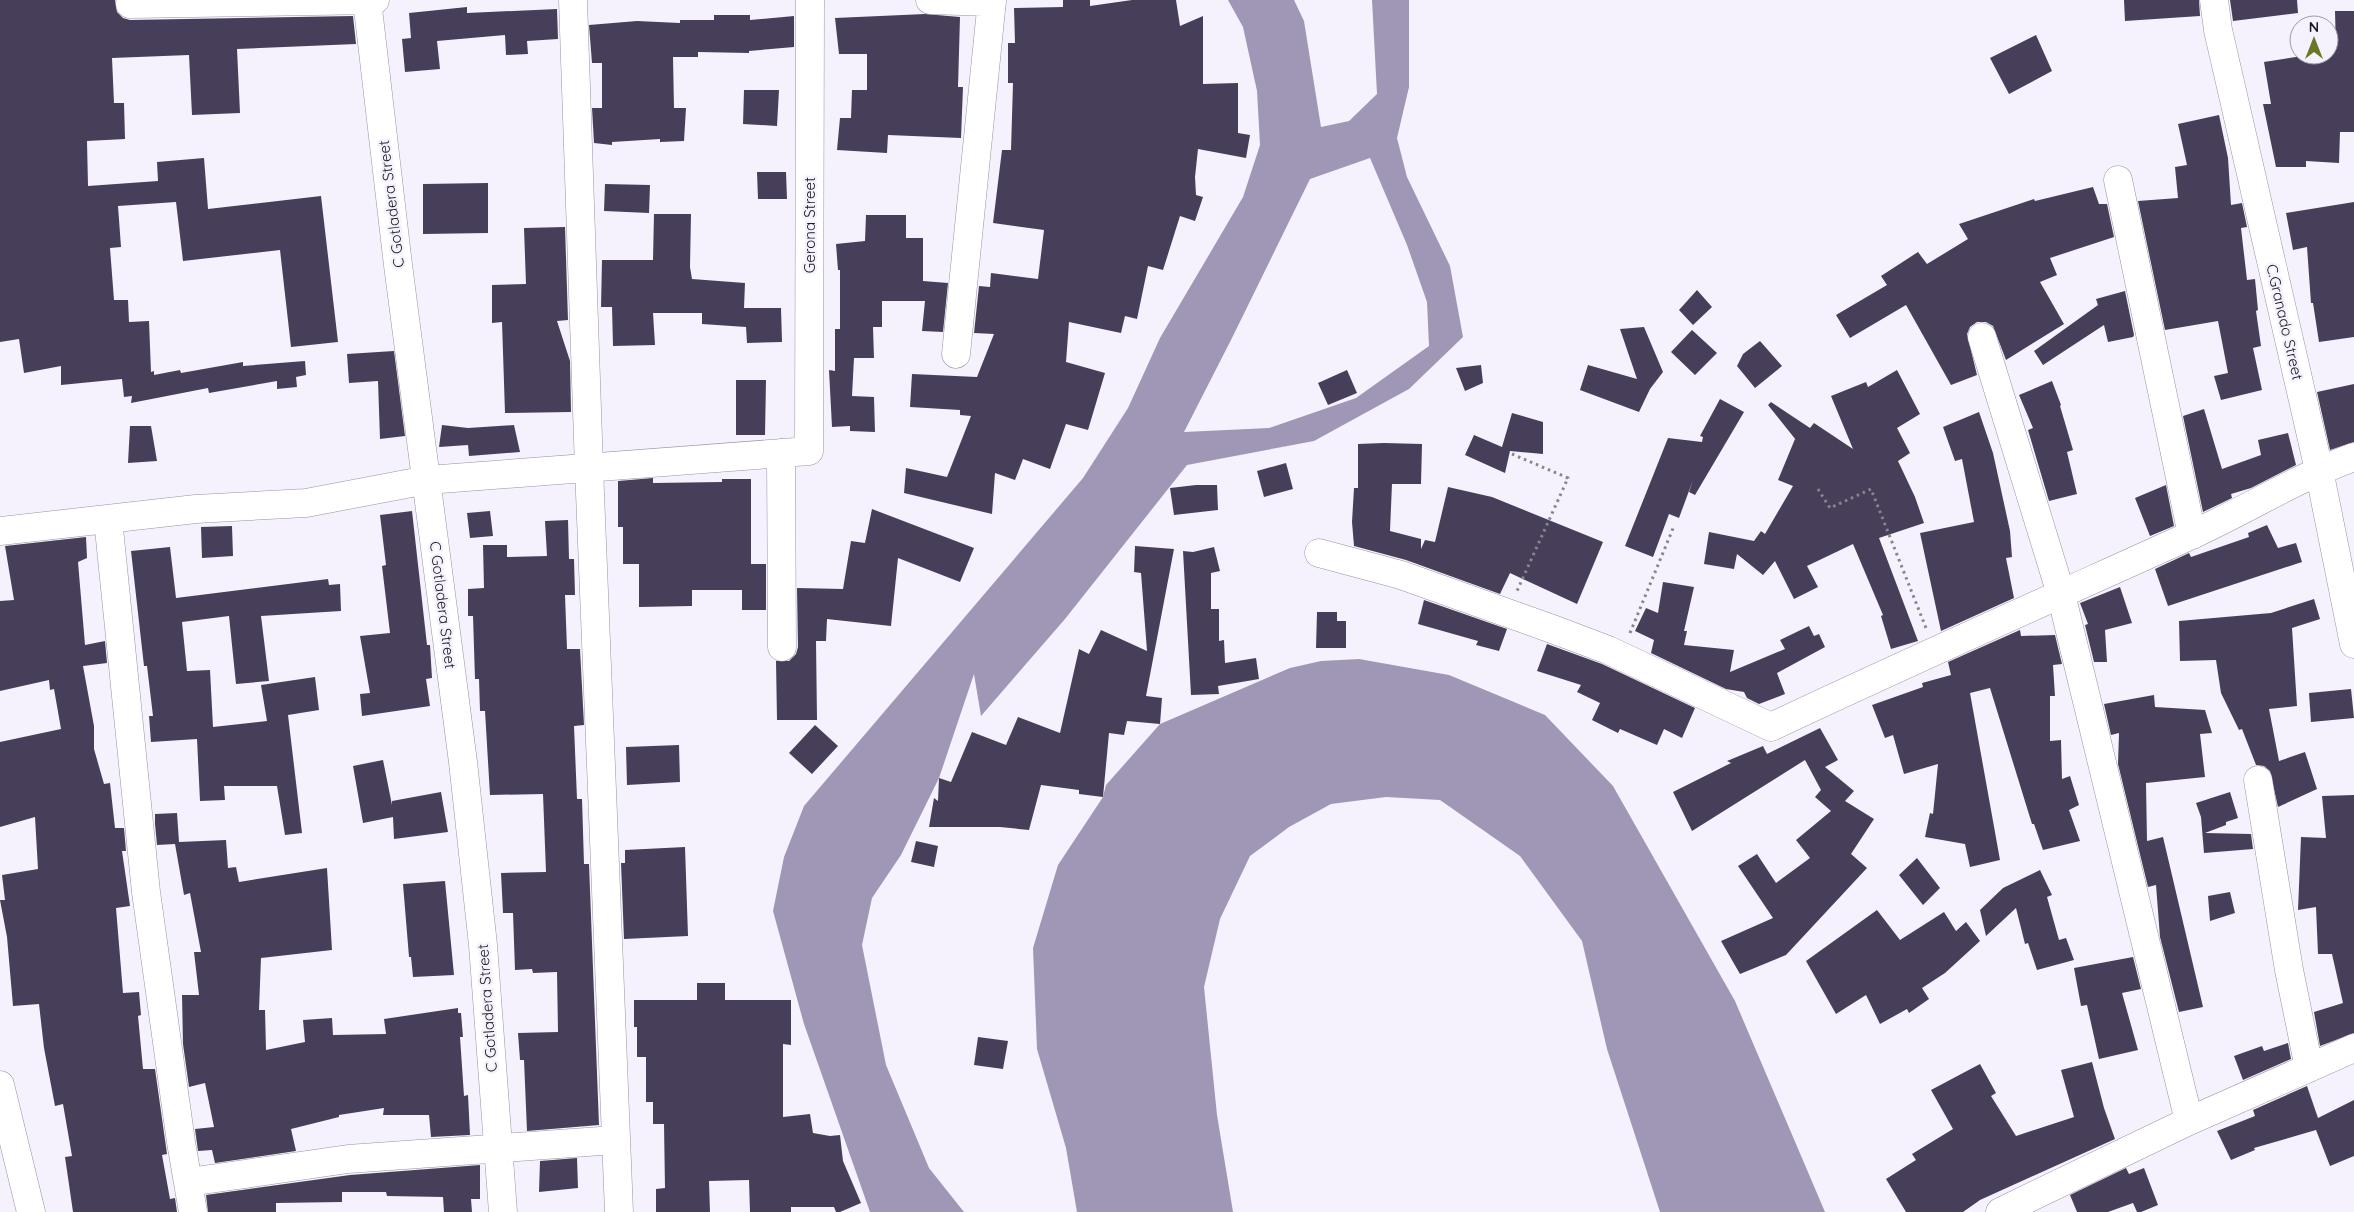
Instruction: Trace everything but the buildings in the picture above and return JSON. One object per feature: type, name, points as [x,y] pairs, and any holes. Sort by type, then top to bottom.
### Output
[{"type":"street","name":"C Gotladera Street","points":[[367,0],[398,265],[463,762],[481,926],[503,1212]]},
{"type":"street","points":[[130,4],[375,0]]},
{"type":"street","points":[[573,0],[589,468],[619,1212]]},
{"type":"street","name":"Gerona Street","points":[[781,453],[809,451],[810,0]]},
{"type":"street","points":[[930,0],[992,1],[956,354]]},
{"type":"street","name":"C.Granado Street","points":[[2214,0],[2218,30],[2319,470],[2354,644]]},
{"type":"street","points":[[2118,180],[2192,535]]},
{"type":"street","points":[[1982,337],[2061,594],[2189,1121]]},
{"type":"street","points":[[0,531],[196,509],[306,503],[427,480],[781,453],[782,647]]},
{"type":"street","points":[[1319,553],[1401,575],[1508,612],[1620,656],[1771,727],[1935,650],[2192,535],[2319,470],[2354,457]]},
{"type":"street","points":[[108,519],[146,892],[163,1020],[194,1212]]},
{"type":"street","points":[[2258,780],[2288,970],[2309,1068]]},
{"type":"street","points":[[2000,1212],[2189,1121],[2354,1048]]},
{"type":"street","points":[[0,1085],[31,1212]]},
{"type":"street","points":[[188,1182],[348,1159],[615,1140]]},
{"type":"path","points":[[1508,612],[1568,478],[1512,454]]},
{"type":"path","points":[[1818,489],[1830,508],[1871,489],[1935,650]]},
{"type":"path","points":[[1620,656],[1674,526]]},
{"type":"shaded area","points":[[1228,0],[1294,0],[1304,21],[1321,127],[1349,121],[1377,94],[1372,0],[1409,0],[1409,87],[1397,138],[1407,177],[1450,266],[1463,337],[1409,389],[1314,441],[1187,465],[1065,619],[981,716],[974,674],[939,778],[901,855],[872,898],[862,945],[886,1065],[929,1168],[964,1212],[870,1212],[804,1024],[773,911],[784,857],[804,806],[1083,478],[1128,408],[1160,338],[1243,197],[1260,145],[1257,91],[1243,27]],"holes":[[[1370,158],[1407,245],[1427,302],[1429,346],[1356,398],[1269,428],[1184,432],[1310,179]]]},
{"type":"shaded area","points":[[1359,659],[1449,675],[1545,715],[1613,786],[1735,1001],[1825,1212],[1660,1212],[1607,1049],[1582,941],[1520,856],[1440,800],[1386,797],[1331,804],[1289,827],[1250,856],[1220,919],[1204,987],[1217,1115],[1233,1212],[1077,1212],[1066,1148],[1037,1049],[1033,948],[1058,865],[1103,797],[1106,785],[1160,724],[1290,668],[1321,661]]}]
